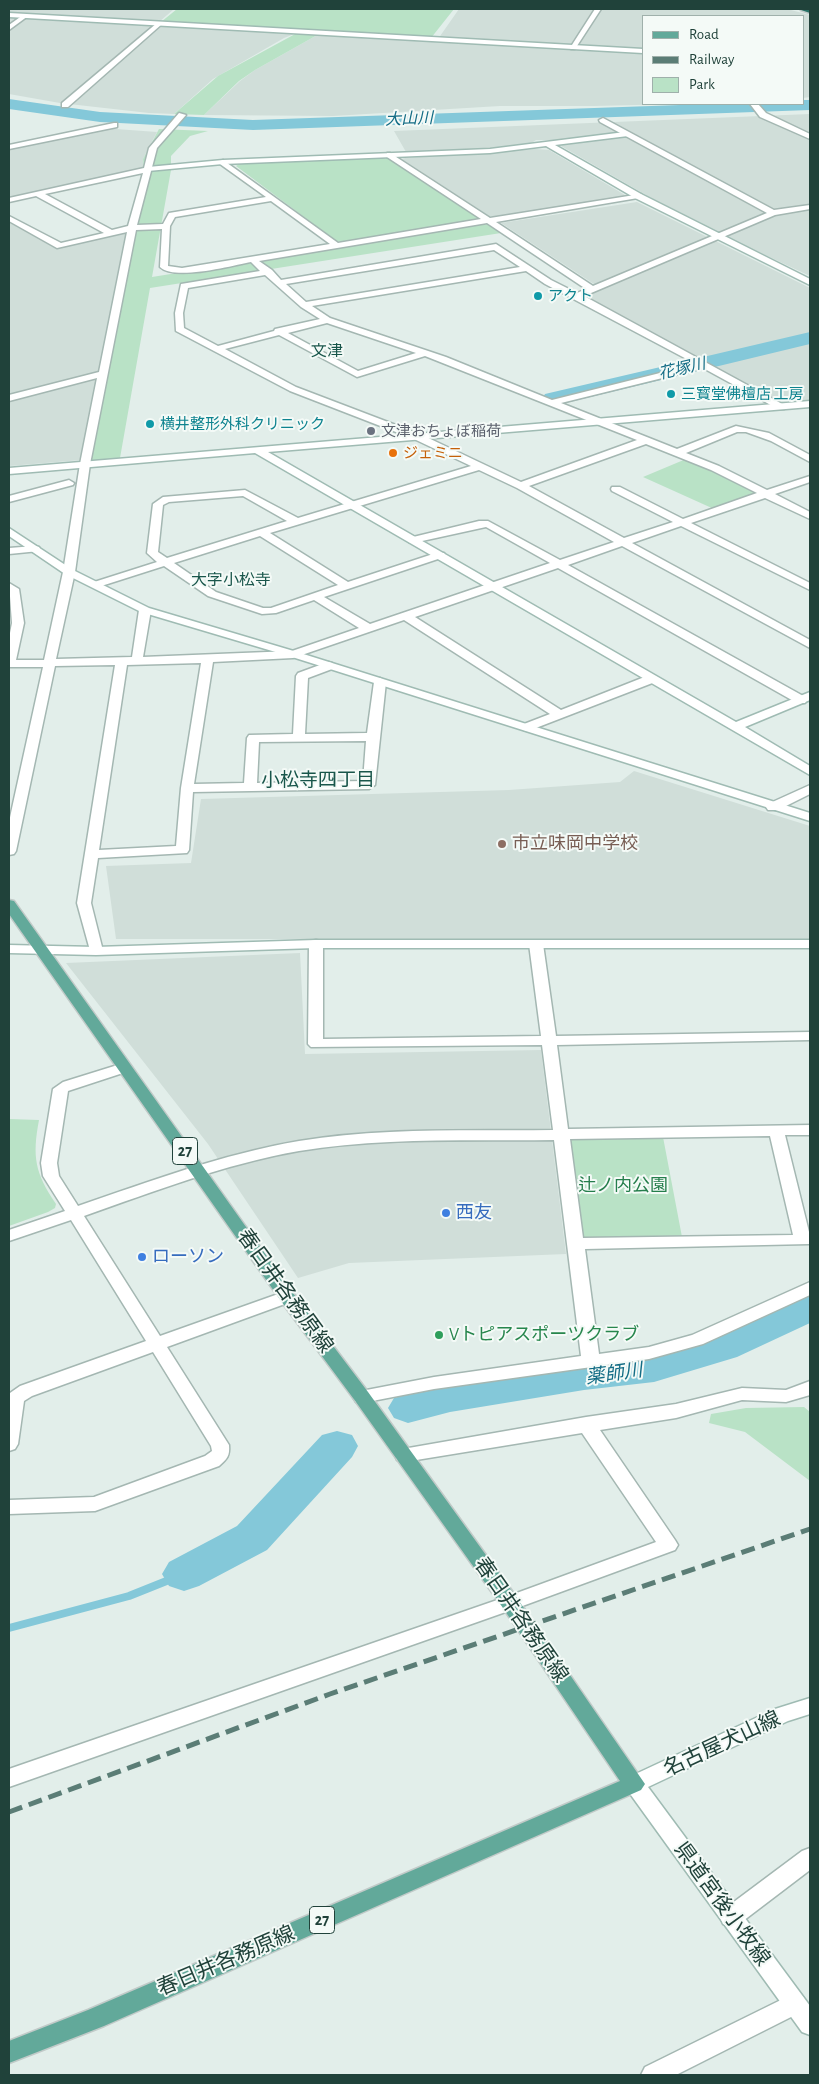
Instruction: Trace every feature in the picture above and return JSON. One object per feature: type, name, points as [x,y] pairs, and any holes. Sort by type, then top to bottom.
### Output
[{"type":"highway","points":[[803,9],[810,11]]},
{"type":"main road","name":"春日井各務原線","points":[[9,904],[287,1297],[362,1397],[510,1603],[634,1784],[105,2014],[9,2052]]},
{"type":"street","points":[[9,28],[37,9]]},
{"type":"street","points":[[573,48],[598,9]]},
{"type":"street","points":[[9,15],[642,52]]},
{"type":"street","points":[[65,105],[159,24]]},
{"type":"street","points":[[755,105],[762,113],[810,137]]},
{"type":"street","points":[[9,851],[48,662],[69,572],[85,464],[132,228],[153,148],[182,115]]},
{"type":"street","points":[[603,120],[625,134],[773,213]]},
{"type":"street","points":[[9,147],[114,125]]},
{"type":"street","points":[[9,200],[148,169],[223,162],[490,151],[625,134]]},
{"type":"street","points":[[549,145],[638,196],[716,237],[810,282]]},
{"type":"street","points":[[390,155],[593,290]]},
{"type":"street","points":[[223,162],[336,245]]},
{"type":"street","points":[[38,194],[111,233]]},
{"type":"street","points":[[271,199],[172,215],[166,226],[164,267],[170,270],[182,271],[638,196]]},
{"type":"street","points":[[578,296],[773,213],[810,207]]},
{"type":"street","points":[[9,218],[60,246],[132,228],[166,226]]},
{"type":"street","points":[[278,283],[496,247],[548,282],[578,296],[781,407]]},
{"type":"street","points":[[252,259],[269,272],[278,283],[304,305],[327,320],[426,353],[677,452],[715,468],[810,516]]},
{"type":"street","points":[[304,305],[528,268]]},
{"type":"street","points":[[269,272],[184,286],[179,313],[179,329],[293,389],[418,437],[521,486],[810,645]]},
{"type":"street","points":[[216,349],[278,331],[327,320]]},
{"type":"street","points":[[278,331],[357,374],[426,353]]},
{"type":"street","points":[[550,403],[705,365]]},
{"type":"street","points":[[9,398],[104,373]]},
{"type":"street","points":[[9,471],[810,404]]},
{"type":"street","points":[[677,452],[736,429],[746,429],[774,439],[810,460]]},
{"type":"street","points":[[521,486],[647,440]]},
{"type":"street","points":[[256,450],[494,586],[810,772]]},
{"type":"street","points":[[95,585],[163,562],[481,466]]},
{"type":"street","points":[[9,586],[13,589],[18,622],[9,663],[208,659],[293,654],[810,479]]},
{"type":"street","points":[[9,499],[69,483]]},
{"type":"street","points":[[616,489],[810,587]]},
{"type":"street","points":[[296,522],[245,493],[167,499],[158,504],[152,553],[212,594],[262,611],[272,611],[440,555]]},
{"type":"street","points":[[413,540],[478,524],[488,524],[806,698]]},
{"type":"street","points":[[9,531],[69,572],[145,610],[528,727],[773,807],[810,817]]},
{"type":"street","points":[[261,532],[347,586]]},
{"type":"street","points":[[9,551],[34,549]]},
{"type":"street","points":[[316,596],[368,628]]},
{"type":"street","points":[[137,660],[145,610]]},
{"type":"street","points":[[406,616],[560,714]]},
{"type":"street","points":[[91,854],[182,850],[187,788],[208,659]]},
{"type":"street","points":[[96,950],[84,904],[122,660]]},
{"type":"street","points":[[299,738],[302,676],[328,666]]},
{"type":"street","points":[[528,727],[651,678]]},
{"type":"street","points":[[187,788],[369,785],[372,737],[380,682]]},
{"type":"street","points":[[735,727],[806,698]]},
{"type":"street","points":[[250,787],[253,738],[372,737]]},
{"type":"street","points":[[773,807],[810,789]]},
{"type":"street","points":[[316,944],[316,1044],[810,1036]]},
{"type":"street","points":[[9,949],[96,950],[316,944],[810,944]]},
{"type":"street","points":[[536,944],[591,1362]]},
{"type":"street","points":[[9,1508],[95,1504],[218,1458],[221,1454],[220,1445],[51,1176],[49,1164],[60,1091],[68,1085],[124,1068]]},
{"type":"street","points":[[576,1244],[803,1240],[776,1130]]},
{"type":"street","points":[[9,1236],[199,1170],[268,1152],[328,1142],[379,1138],[810,1130]]},
{"type":"street","points":[[362,1397],[434,1383],[649,1353],[697,1340],[810,1288]]},
{"type":"street","points":[[9,1444],[14,1403],[26,1390],[287,1297]]},
{"type":"street","points":[[404,1455],[586,1424],[676,1411],[742,1394],[786,1396],[796,1394],[810,1387]]},
{"type":"street","points":[[9,1778],[668,1546],[586,1424]]},
{"type":"street","name":"名古屋犬山線","points":[[634,1784],[782,1715],[810,1706]]},
{"type":"street","name":"県道宮後小牧線","points":[[634,1784],[810,2024]]},
{"type":"street","points":[[731,1917],[810,1858]]},
{"type":"street","points":[[654,2075],[795,2004]]},
{"type":"shaded area","points":[[9,9],[174,9],[159,22],[297,33],[284,38],[213,79],[174,114],[149,113],[60,103],[9,94]]},
{"type":"shaded area","points":[[459,9],[787,9],[810,15],[810,97],[804,98],[804,15],[642,15],[642,105],[500,106],[333,116],[204,115],[240,81],[255,70],[319,34],[438,39]]},
{"type":"shaded area","points":[[810,114],[810,276],[716,232],[653,199],[561,146],[563,144],[560,140],[536,140],[530,144],[481,149],[406,152],[394,131]]},
{"type":"shaded area","points":[[102,128],[157,132],[143,159],[143,169],[9,198],[9,147]]},
{"type":"shaded area","points":[[535,149],[549,150],[625,195],[623,197],[498,217],[489,216],[402,159],[405,158]]},
{"type":"shaded area","points":[[637,202],[810,288],[810,400],[779,402],[585,297],[586,294],[600,288],[501,223]]},
{"type":"shaded area","points":[[9,221],[55,246],[130,230],[113,300],[81,460],[9,466]]},
{"type":"shaded area","name":"市立味岡中学校","points":[[634,771],[810,826],[810,939],[116,939],[106,866],[191,863],[201,799],[509,790],[620,782]]},
{"type":"shaded area","points":[[300,953],[305,1054],[541,1050],[566,1254],[349,1263],[298,1278],[208,1144],[66,963]]},
{"type":"green space","points":[[177,9],[454,9],[431,38],[161,22]]},
{"type":"green space","points":[[297,33],[319,34],[239,81],[204,115],[174,114],[218,76]]},
{"type":"green space","points":[[159,129],[208,131],[190,136],[171,156],[171,170],[152,277],[483,224],[489,225],[501,233],[150,288],[120,458],[82,462],[113,300],[144,173],[143,159]]},
{"type":"green space","points":[[389,159],[479,218],[477,221],[344,242],[336,241],[236,166],[239,164]]},
{"type":"green space","points":[[686,459],[754,490],[754,495],[714,509],[643,477]]},
{"type":"green space","points":[[9,1119],[39,1120],[36,1144],[37,1164],[44,1183],[56,1204],[55,1208],[48,1212],[9,1226]]},
{"type":"green space","name":"辻ノ内公園","points":[[663,1137],[682,1237],[581,1239],[567,1139]]},
{"type":"green space","points":[[804,1407],[810,1412],[810,1481],[745,1432],[709,1423],[711,1414],[746,1408]]},
{"type":"waterway","name":"大山川","points":[[9,104],[100,117],[253,125],[810,105]]},
{"type":"waterway","name":"花塚川","points":[[553,399],[810,338]]},
{"type":"waterway","name":"薬師川","points":[[408,1408],[450,1397],[584,1376],[654,1368],[723,1347],[810,1307]]},
{"type":"waterway","name":"薬師川","points":[[184,1574],[252,1538],[337,1446]]},
{"type":"waterway","points":[[9,1628],[129,1596],[184,1574]]},
{"type":"railway","points":[[9,1812],[330,1694],[810,1529]]},
{"type":"place","name":"アクト","points":[[538,296]]},
{"type":"place","name":"三寳堂佛檀店 工房","points":[[671,394]]},
{"type":"place","name":"横井整形外科クリニック","points":[[150,424]]},
{"type":"place","name":"文津おちょぼ稲荷","points":[[371,431]]},
{"type":"place","name":"ジェミニ","points":[[393,453]]},
{"type":"place","name":"市立味岡中学校","points":[[502,844]]},
{"type":"place","name":"西友","points":[[446,1213]]},
{"type":"place","name":"ローソン","points":[[142,1257]]},
{"type":"place","name":"Vトピアスポーツクラブ","points":[[439,1335]]},
{"type":"district","name":"文津","points":[[327,351]]},
{"type":"district","name":"大字小松寺","points":[[231,580]]},
{"type":"district","name":"小松寺四丁目","points":[[318,780]]}]
